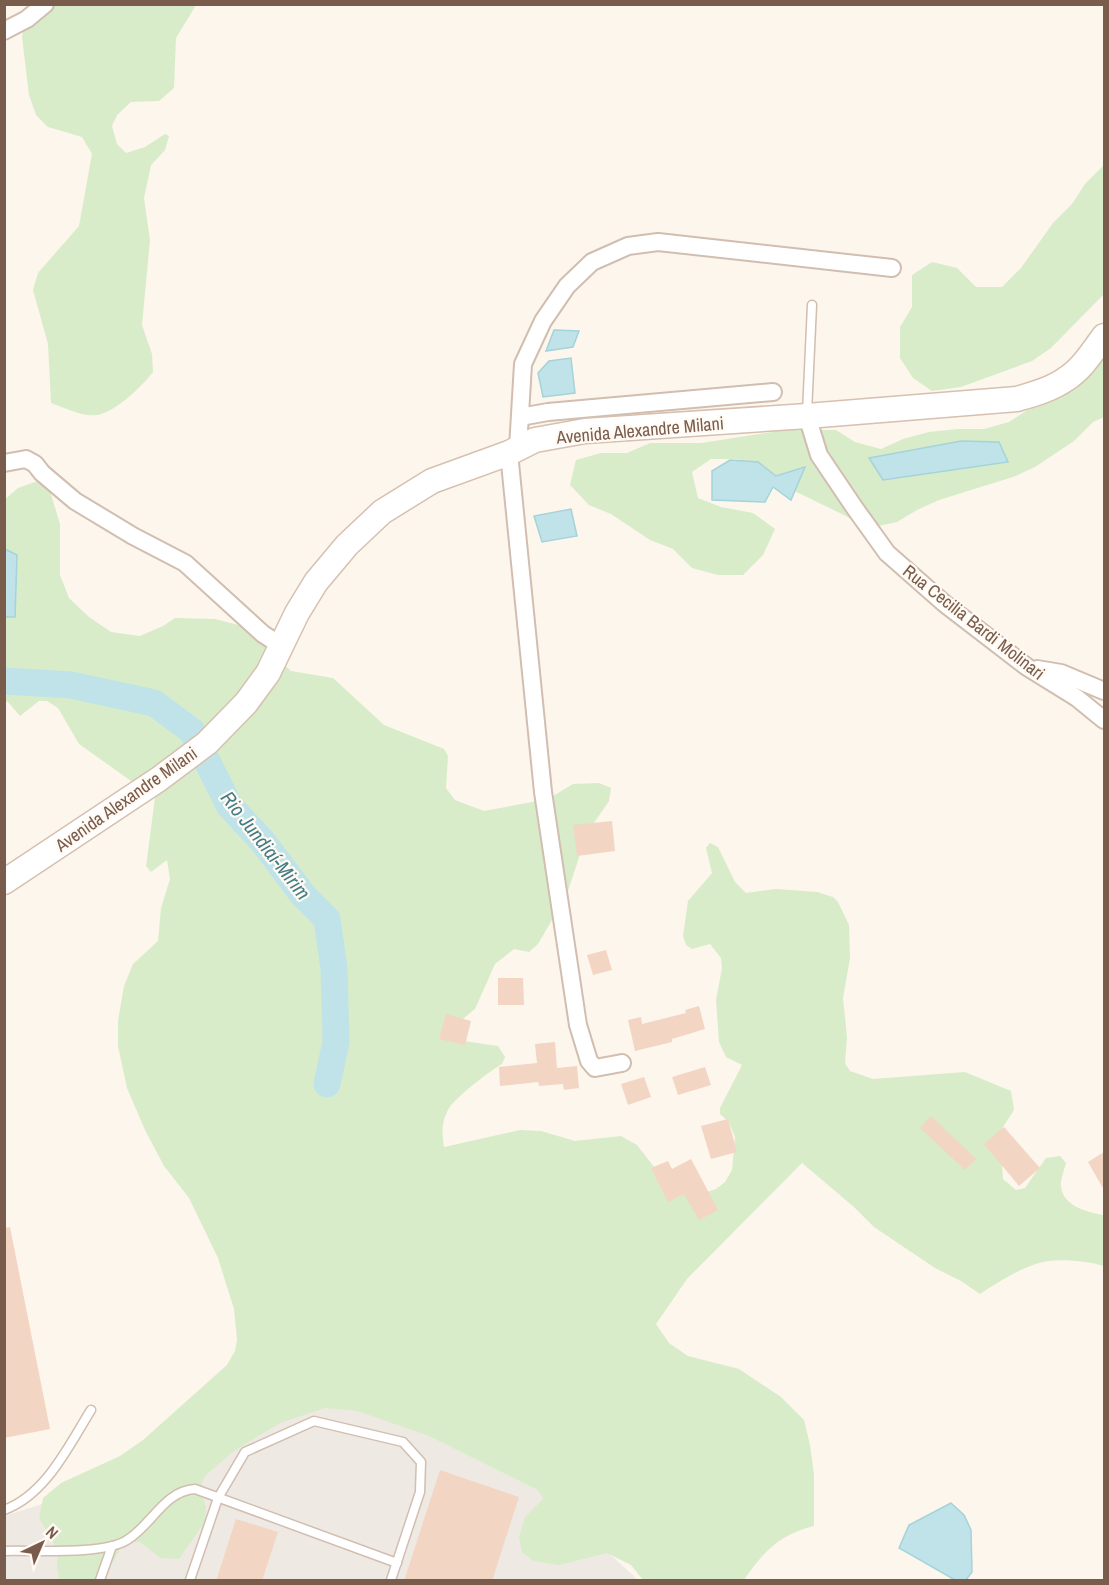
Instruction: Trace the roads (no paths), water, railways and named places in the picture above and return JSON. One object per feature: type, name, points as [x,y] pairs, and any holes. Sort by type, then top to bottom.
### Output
[{"type":"street","points":[[4,31],[27,19],[45,4]]},
{"type":"street","points":[[622,1063],[595,1068],[589,1061],[578,1025],[543,792],[513,451],[520,417],[523,364],[543,321],[567,286],[592,262],[628,246],[658,242],[892,268]]},
{"type":"street","name":"Avenida Alexandre Milani","points":[[4,882],[159,779],[207,742],[246,703],[268,673],[280,645],[316,582],[347,545],[382,512],[432,481],[513,451],[535,440],[585,431],[1017,399],[1041,392],[1067,379],[1087,359],[1104,336]]},
{"type":"street","points":[[520,417],[560,411],[773,392]]},
{"type":"street","name":"Rua Cecilia Bardi Molinari","points":[[807,416],[819,455],[887,553],[945,604],[1027,667],[1077,698],[1104,720]]},
{"type":"street","points":[[4,463],[26,459],[35,464],[42,473],[75,501],[184,563],[263,634],[280,645]]},
{"type":"street","points":[[1027,667],[1061,673],[1104,691]]},
{"type":"lane","points":[[807,416],[812,305]]},
{"type":"lane","points":[[4,1510],[18,1505],[48,1477],[92,1410]]},
{"type":"lane","points":[[190,1581],[218,1498],[245,1452],[314,1421],[403,1442],[421,1462],[420,1492],[391,1581]]},
{"type":"lane","points":[[4,1551],[103,1549],[127,1541],[172,1496],[184,1490],[195,1489],[397,1563]]},
{"type":"lane","points":[[100,1581],[112,1546]]},
{"type":"water","points":[[554,330],[579,331],[573,347],[546,351]]},
{"type":"water","points":[[571,358],[575,393],[543,397],[538,373],[549,361]]},
{"type":"water","points":[[961,441],[999,442],[1008,462],[883,480],[869,458]]},
{"type":"water","points":[[730,460],[758,462],[776,476],[805,467],[791,500],[773,487],[765,502],[712,500],[712,471]]},
{"type":"water","points":[[571,509],[577,536],[542,542],[534,516]]},
{"type":"water","points":[[5,549],[17,555],[15,617],[5,617]]},
{"type":"water","points":[[951,1503],[964,1515],[971,1530],[972,1572],[966,1580],[955,1580],[899,1548],[909,1525]]},
{"type":"waterway","name":"Rio Jundiaí-Mirim","points":[[4,681],[71,685],[154,703],[192,731],[229,805],[263,842],[303,895],[327,919],[334,969],[336,1042],[327,1084]]}]
